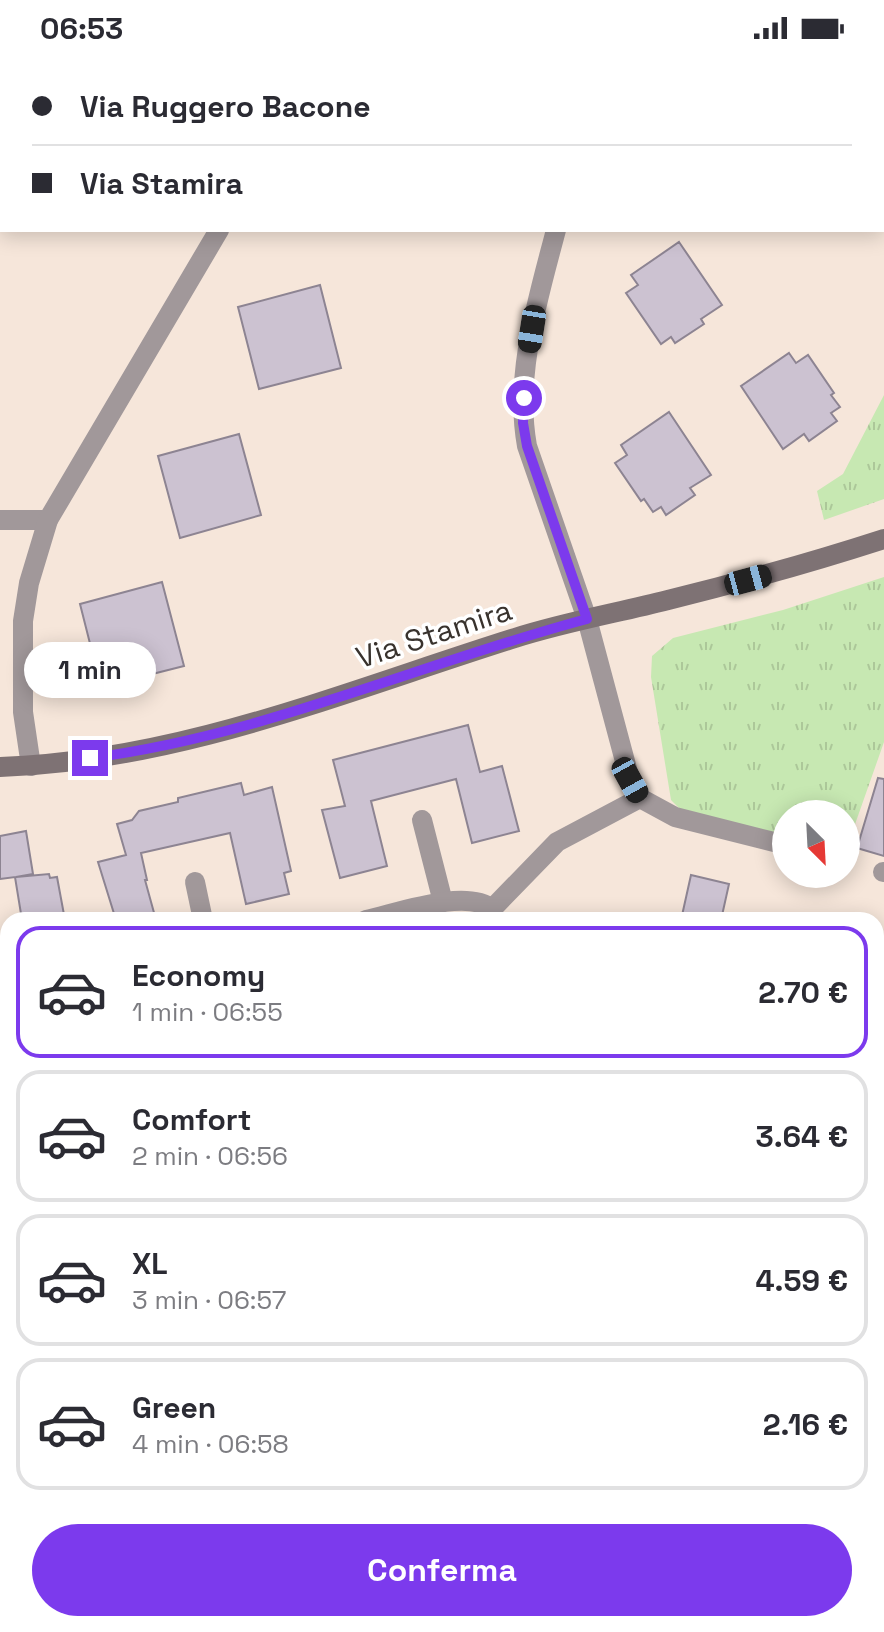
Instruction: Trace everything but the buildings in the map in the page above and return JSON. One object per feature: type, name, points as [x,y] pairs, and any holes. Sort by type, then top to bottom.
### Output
[{"type":"street","points":[[31,766],[23,712],[23,621],[29,583],[48,520],[218,232]]},
{"type":"street","points":[[555,232],[536,307],[525,372],[523,423],[527,446],[587,619],[630,780],[640,798],[675,817],[772,841]]},
{"type":"street","points":[[0,520],[48,520]]},
{"type":"street","name":"Via Stamira","points":[[0,767],[118,755],[193,740],[289,713],[518,637],[802,566],[884,539]]},
{"type":"street","points":[[495,912],[557,842],[640,798]]},
{"type":"street","points":[[422,820],[443,902]]},
{"type":"street","points":[[195,882],[201,912]]},
{"type":"street","points":[[400,912],[455,900],[483,902],[491,912]]},
{"type":"green space","points":[[884,395],[884,499],[824,520],[817,491],[843,474]]},
{"type":"green space","points":[[884,577],[884,742],[860,810],[860,800],[772,800],[772,835],[680,809],[671,800],[651,677],[652,656],[673,638],[783,610]]},
{"type":"route","points":[[90,758],[193,740],[289,713],[518,637],[587,619],[527,446],[523,423],[524,398]]}]
